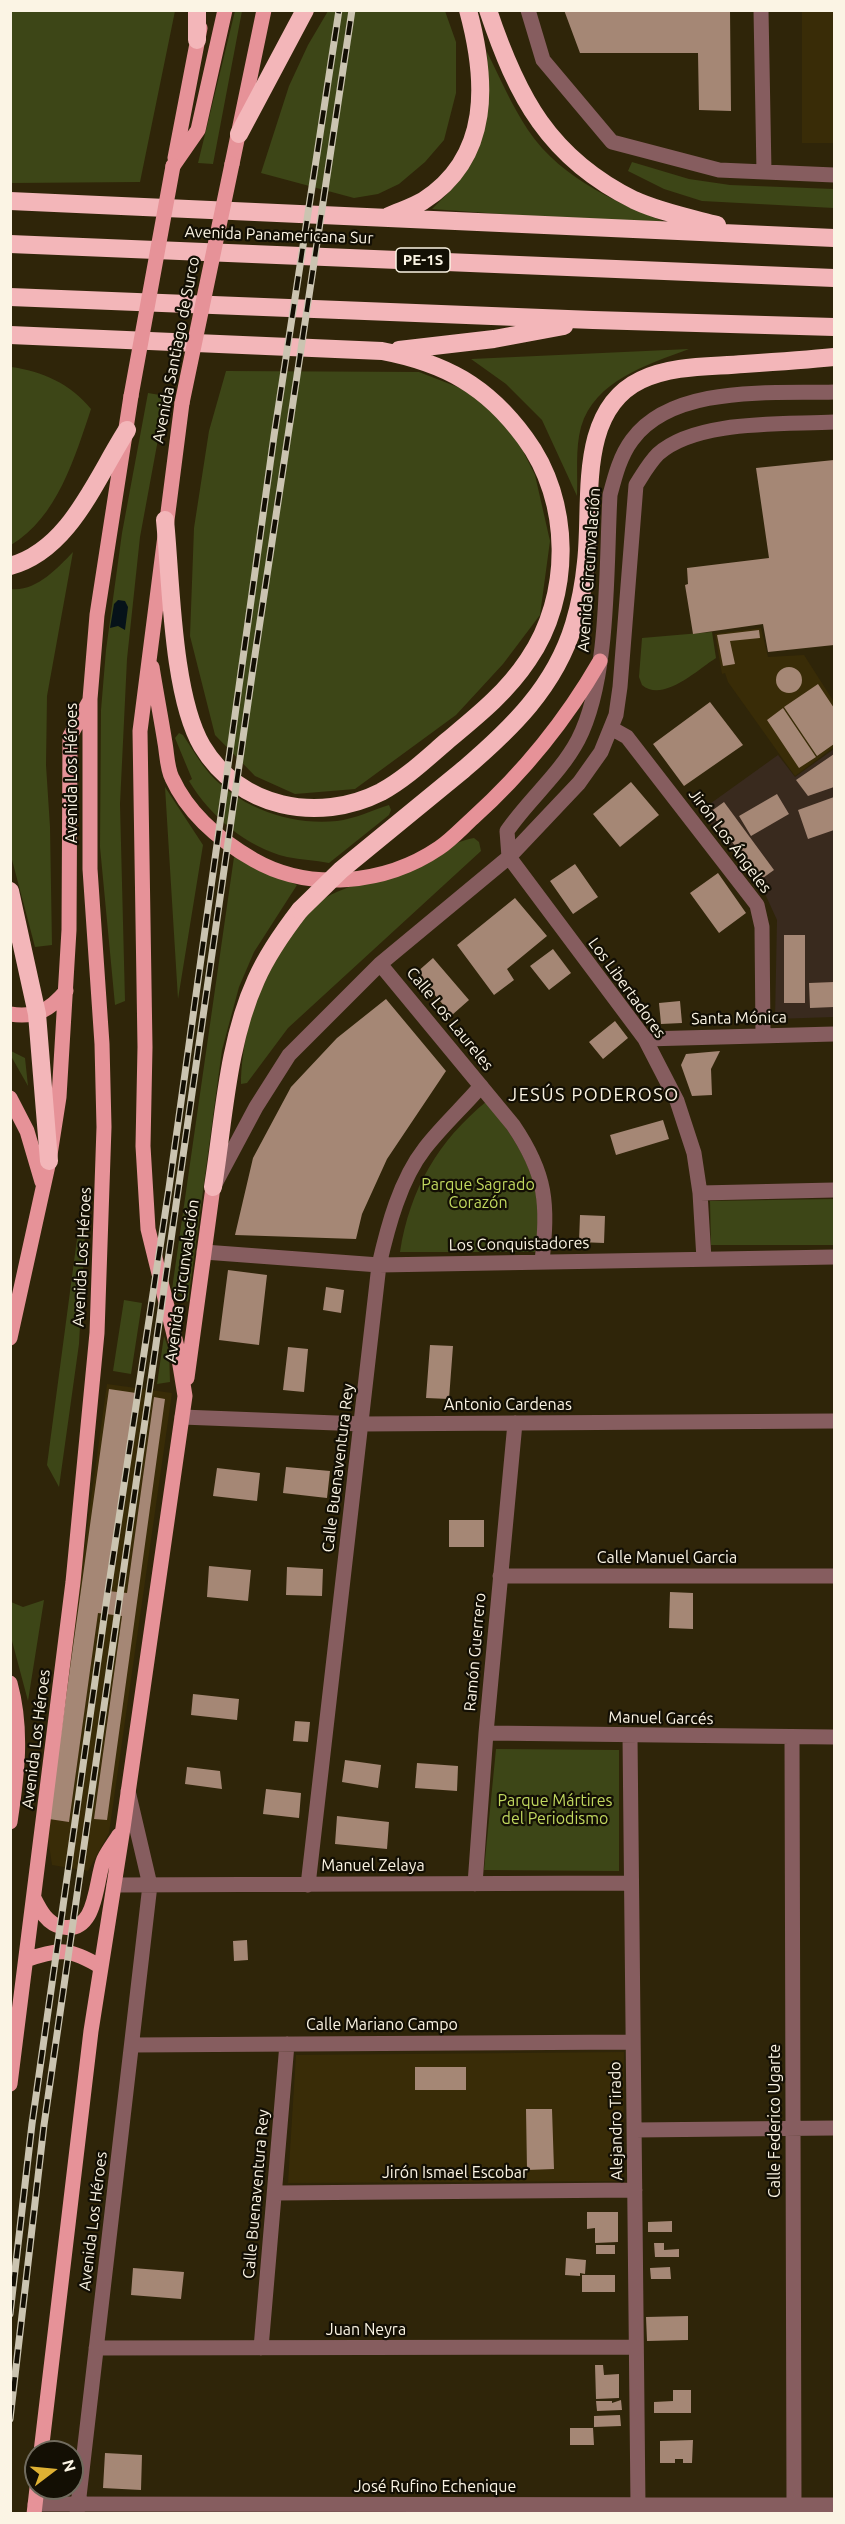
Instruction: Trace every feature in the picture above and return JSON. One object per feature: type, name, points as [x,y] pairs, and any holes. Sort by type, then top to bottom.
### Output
[{"type":"highway","points":[[197,10],[197,40]]},
{"type":"highway","points":[[239,134],[305,10]]},
{"type":"highway","points":[[384,218],[421,202],[440,188],[456,172],[470,146],[478,121],[481,65],[468,10]]},
{"type":"highway","points":[[488,10],[503,55],[523,96],[542,127],[564,154],[636,201],[660,210],[751,234]]},
{"type":"highway","points":[[10,201],[834,238]]},
{"type":"highway","name":"Avenida Panamericana Sur","points":[[10,244],[834,278]]},
{"type":"highway","points":[[10,297],[834,327]]},
{"type":"highway","points":[[10,335],[382,351],[494,339],[593,320]]},
{"type":"highway","points":[[165,520],[185,700],[202,746],[222,772],[247,791],[271,804],[306,808],[355,802],[380,792],[406,776],[488,707],[529,659],[544,630],[553,602],[559,572],[560,540],[555,507],[545,474],[529,443],[507,415],[466,380],[422,361],[382,351]]},
{"type":"highway","points":[[213,1187],[233,1063],[248,1000],[266,960],[300,910],[341,870],[498,740],[533,703],[564,650],[577,614],[586,562],[594,444],[603,419],[615,400],[640,381],[676,369],[834,357]]},
{"type":"highway","points":[[10,566],[38,554],[66,530],[127,430]]},
{"type":"highway","points":[[10,891],[37,1014],[49,1161]]},
{"type":"main road","name":"Avenida Santiago de Surco","points":[[127,430],[131,396],[203,10]]},
{"type":"main road","name":"Avenida Santiago de Surco","points":[[173,166],[198,130],[225,10]]},
{"type":"main road","name":"Avenida Santiago de Surco","points":[[165,520],[182,403],[264,10]]},
{"type":"main road","name":"Avenida Los Héroes","points":[[10,2084],[13,2040],[26,1960],[73,1582],[101,1256],[104,1127],[102,1044],[90,869],[90,699],[97,615],[127,430]]},
{"type":"main road","name":"Avenida Los Héroes","points":[[42,2440],[91,2031],[123,1828],[184,1396],[177,1347],[148,1229],[143,1154],[140,731],[165,520]]},
{"type":"main road","points":[[149,648],[170,776],[187,804],[198,819],[241,852],[270,869],[311,880],[364,878],[402,868],[439,848],[484,807],[541,749],[577,701],[600,661]]},
{"type":"main road","points":[[10,1338],[49,1161],[59,1097],[66,991],[70,736],[90,699]]},
{"type":"main road","points":[[10,1014],[37,1014],[56,1002],[66,991]]},
{"type":"main road","points":[[10,1098],[27,1131],[43,1187]]},
{"type":"main road","name":"Avenida Circunvalación","points":[[184,1396],[213,1187]]},
{"type":"main road","name":"Avenida Los Héroes","points":[[10,1822],[18,1767],[18,1728],[11,1690]]},
{"type":"main road","points":[[34,1898],[44,1915],[57,1925],[70,1927],[83,1921],[93,1906],[104,1860],[123,1828]]},
{"type":"main road","points":[[26,1960],[51,1951],[67,1950],[82,1955],[101,1967]]},
{"type":"street","points":[[528,10],[543,60],[612,142],[719,170],[834,175]]},
{"type":"street","points":[[761,10],[764,172]]},
{"type":"street","name":"Avenida Circunvalación","points":[[509,857],[507,831],[563,764],[578,740],[590,712],[600,661],[610,495],[616,471],[632,440],[668,411],[695,401],[719,396],[834,392]]},
{"type":"street","name":"Avenida Circunvalación","points":[[213,1187],[256,1107],[289,1055],[380,964],[509,857],[579,783],[601,752],[611,728],[620,687],[636,485],[646,469],[659,454],[676,443],[708,431],[834,422]]},
{"type":"street","name":"Jirón Los Ángeles","points":[[611,728],[627,737],[757,904],[762,927],[763,1036]]},
{"type":"street","name":"Los Libertadores","points":[[509,857],[645,1039],[686,1125],[694,1153],[700,1193],[704,1259]]},
{"type":"street","name":"Calle Los Laureles","points":[[380,964],[482,1086],[531,1150],[541,1175],[546,1224],[542,1262]]},
{"type":"street","name":"Santa Mónica","points":[[645,1039],[834,1034]]},
{"type":"street","name":"Calle Buenaventura Rey","points":[[308,1885],[379,1265],[398,1202],[416,1162],[423,1150],[482,1086]]},
{"type":"street","points":[[700,1193],[834,1190]]},
{"type":"street","name":"Los Conquistadores","points":[[204,1252],[379,1265],[834,1257]]},
{"type":"street","name":"Antonio Cardenas","points":[[182,1417],[362,1424],[834,1421]]},
{"type":"street","name":"Ramón Guerrero","points":[[475,1884],[486,1733],[515,1423]]},
{"type":"street","name":"Calle Manuel Garcia","points":[[500,1576],[834,1576]]},
{"type":"street","name":"Manuel Garcés","points":[[486,1733],[834,1737]]},
{"type":"street","name":"Alejandro Tirado","points":[[630,1736],[638,2505]]},
{"type":"street","name":"Calle Federico Ugarte","points":[[792,1737],[793,2128],[803,2508]]},
{"type":"street","name":"Avenida Los Héroes","points":[[77,2509],[150,1885],[128,1791]]},
{"type":"street","name":"Manuel Zelaya","points":[[114,1885],[631,1883]]},
{"type":"street","name":"Calle Mariano Campo","points":[[132,2045],[633,2042]]},
{"type":"street","name":"Calle Buenaventura Rey","points":[[261,2348],[287,2044]]},
{"type":"street","points":[[634,2130],[834,2128]]},
{"type":"street","name":"Jirón Ismael Escobar","points":[[275,2193],[635,2190]]},
{"type":"street","name":"Juan Neyra","points":[[96,2348],[636,2347]]},
{"type":"street","name":"José Rufino Echenique","points":[[35,2509],[638,2505],[803,2508],[834,2505]]},
{"type":"shaded area","points":[[802,11],[834,11],[834,143],[802,143]]},
{"type":"shaded area","points":[[118,600],[125,601],[128,607],[125,630],[118,626],[110,628],[114,604]]},
{"type":"shaded area","points":[[761,628],[768,657],[804,655],[834,702],[834,747],[795,776],[728,682],[725,673],[722,674],[715,634]]},
{"type":"shaded area","points":[[834,749],[834,1017],[775,1019],[777,920],[761,885],[700,811],[778,755],[795,777]]},
{"type":"shaded area","points":[[107,1384],[172,1393],[109,1833],[88,1871],[52,1865],[46,1824]]},
{"type":"shaded area","points":[[624,2052],[623,2181],[288,2183],[296,2055]]},
{"type":"green space","points":[[10,11],[175,11],[140,182],[11,183]]},
{"type":"green space","points":[[235,11],[242,11],[213,164],[198,163]]},
{"type":"green space","points":[[328,11],[445,11],[456,42],[456,93],[444,140],[425,162],[399,184],[378,194],[354,198],[261,173],[289,86],[308,45]]},
{"type":"green space","points":[[487,52],[511,102],[528,130],[558,164],[576,178],[616,201],[678,227],[432,209],[452,189],[488,85]]},
{"type":"green space","points":[[632,162],[689,179],[730,185],[834,189],[834,208],[702,201],[664,189],[628,171]]},
{"type":"green space","points":[[689,349],[624,376],[598,397],[588,411],[579,435],[577,496],[542,420],[506,384],[471,359]]},
{"type":"green space","points":[[11,367],[45,375],[55,380],[74,392],[91,409],[71,466],[52,503],[41,519],[11,545]]},
{"type":"green space","points":[[226,371],[419,372],[473,393],[515,435],[535,475],[550,541],[540,615],[503,664],[456,715],[355,789],[295,794],[255,776],[215,735],[190,636],[194,528],[209,431]]},
{"type":"green space","points":[[148,393],[166,396],[140,537],[127,659],[120,804],[125,1001],[115,1005],[100,847],[101,710],[106,650],[122,533]]},
{"type":"green space","points":[[73,552],[47,696],[46,765],[50,827],[52,945],[35,947],[11,856],[11,589],[29,587],[37,583],[53,572]]},
{"type":"green space","points":[[712,632],[716,658],[670,688],[650,690],[642,685],[639,677],[642,638]]},
{"type":"green space","points":[[179,733],[183,735],[209,773],[222,785],[251,805],[267,812],[302,821],[320,822],[350,818],[389,805],[391,810],[389,815],[329,863],[292,858],[272,852],[244,838],[218,818],[207,806],[189,781],[192,779],[175,738]]},
{"type":"green space","points":[[165,787],[203,845],[178,999]]},
{"type":"green space","points":[[474,838],[479,842],[481,851],[288,1028],[247,1083],[241,1084],[248,1025],[262,980],[276,952],[304,915],[326,897],[365,881],[416,865],[459,842]]},
{"type":"green space","points":[[234,857],[297,885],[254,952],[239,987],[222,1050],[188,1302],[172,1289]]},
{"type":"green space","points":[[11,1051],[25,1058],[28,1086],[11,1056]]},
{"type":"green space","name":"Parque Sagrado Corazón","points":[[487,1101],[522,1154],[535,1188],[538,1228],[535,1252],[400,1252],[411,1207],[429,1168],[454,1133]]},
{"type":"green space","points":[[834,1199],[834,1245],[711,1245],[710,1201]]},
{"type":"green space","points":[[85,1235],[79,1344],[59,1487],[47,1465],[77,1239]]},
{"type":"green space","points":[[124,1300],[142,1303],[131,1374],[113,1371]]},
{"type":"green space","points":[[164,1336],[169,1350],[170,1382],[157,1384]]},
{"type":"green space","points":[[44,1600],[28,1701],[11,1637],[11,1602],[23,1607]]},
{"type":"green space","name":"Parque Mártires del Periodismo","points":[[496,1749],[619,1750],[619,1871],[484,1870]]},
{"type":"building","points":[[564,10],[730,10],[731,111],[699,110],[698,53],[580,53]]},
{"type":"building","points":[[834,460],[834,645],[768,652],[763,624],[693,634],[685,585],[688,584],[687,568],[769,558],[756,468]]},
{"type":"building","points":[[759,630],[760,638],[730,641],[735,664],[723,666],[717,635]]},
{"type":"building","points":[[789,667],[798,671],[802,680],[798,689],[789,693],[780,689],[776,680],[780,671]]},
{"type":"building","points":[[818,684],[834,708],[834,744],[817,756],[784,707]]},
{"type":"building","points":[[710,702],[743,745],[684,786],[653,744]]},
{"type":"building","points":[[783,708],[816,757],[799,768],[767,720]]},
{"type":"building","points":[[834,754],[834,787],[808,796],[796,780]]},
{"type":"building","points":[[631,782],[659,815],[620,847],[593,814]]},
{"type":"building","points":[[777,794],[789,814],[751,836],[739,816]]},
{"type":"building","points":[[834,797],[834,830],[808,839],[798,810]]},
{"type":"building","points":[[724,802],[774,870],[760,880],[710,812]]},
{"type":"building","points":[[575,864],[598,897],[573,914],[550,881]]},
{"type":"building","points":[[718,873],[746,913],[719,933],[690,893]]},
{"type":"building","points":[[515,898],[547,936],[507,969],[514,980],[494,995],[457,945]]},
{"type":"building","points":[[784,935],[805,935],[805,1003],[784,1003]]},
{"type":"building","points":[[553,949],[571,973],[549,990],[530,966]]},
{"type":"building","points":[[433,958],[469,1000],[452,1015],[416,973]]},
{"type":"building","points":[[834,982],[834,1007],[810,1008],[809,983]]},
{"type":"building","points":[[386,999],[446,1071],[387,1159],[362,1214],[356,1239],[235,1235],[253,1158],[291,1087],[337,1038]]},
{"type":"building","points":[[680,1001],[682,1023],[661,1024],[659,1003]]},
{"type":"building","points":[[615,1021],[628,1038],[603,1059],[589,1042]]},
{"type":"building","points":[[720,1051],[711,1069],[712,1095],[692,1096],[681,1065],[686,1054]]},
{"type":"building","points":[[663,1120],[669,1139],[616,1155],[610,1135]]},
{"type":"building","points":[[580,1215],[605,1216],[604,1243],[579,1242]]},
{"type":"building","points":[[228,1270],[267,1275],[259,1345],[219,1340]]},
{"type":"building","points":[[326,1287],[344,1290],[341,1313],[323,1310]]},
{"type":"building","points":[[430,1345],[453,1346],[449,1399],[426,1398]]},
{"type":"building","points":[[288,1347],[308,1349],[304,1392],[283,1390]]},
{"type":"building","points":[[109,1389],[136,1393],[108,1591],[127,1593],[154,1397],[165,1399],[107,1820],[94,1819],[122,1616],[98,1613],[69,1822],[49,1819]]},
{"type":"building","points":[[286,1467],[330,1471],[327,1498],[283,1493]]},
{"type":"building","points":[[217,1468],[260,1473],[257,1501],[213,1496]]},
{"type":"building","points":[[449,1520],[484,1520],[484,1547],[449,1547]]},
{"type":"building","points":[[209,1566],[251,1570],[248,1601],[207,1597]]},
{"type":"building","points":[[287,1567],[323,1569],[322,1596],[286,1595]]},
{"type":"building","points":[[670,1592],[693,1593],[693,1629],[669,1628]]},
{"type":"building","points":[[193,1694],[239,1699],[237,1720],[191,1715]]},
{"type":"building","points":[[295,1721],[310,1722],[308,1742],[293,1741]]},
{"type":"building","points":[[345,1760],[381,1765],[378,1788],[342,1782]]},
{"type":"building","points":[[417,1763],[458,1766],[457,1791],[415,1788]]},
{"type":"building","points":[[187,1767],[220,1771],[222,1789],[185,1784]]},
{"type":"building","points":[[266,1789],[301,1793],[299,1818],[263,1814]]},
{"type":"building","points":[[337,1816],[389,1822],[387,1849],[335,1844]]},
{"type":"building","points":[[247,1940],[248,1960],[234,1961],[233,1941]]},
{"type":"building","points":[[415,2067],[466,2067],[466,2090],[415,2090]]},
{"type":"building","points":[[526,2109],[552,2109],[554,2169],[527,2170]]},
{"type":"building","points":[[587,2212],[618,2212],[618,2242],[595,2243],[595,2228],[587,2229]]},
{"type":"building","points":[[672,2221],[672,2232],[648,2232],[648,2222]]},
{"type":"building","points":[[654,2243],[664,2243],[664,2250],[679,2249],[679,2257],[655,2257]]},
{"type":"building","points":[[596,2245],[615,2245],[615,2254],[596,2254]]},
{"type":"building","points":[[566,2258],[586,2260],[585,2274],[565,2275]]},
{"type":"building","points":[[670,2267],[671,2279],[651,2279],[650,2268]]},
{"type":"building","points":[[133,2268],[184,2272],[181,2299],[131,2295]]},
{"type":"building","points":[[582,2275],[615,2275],[615,2292],[582,2292]]},
{"type":"building","points":[[688,2316],[688,2340],[647,2341],[646,2317]]},
{"type":"building","points":[[595,2365],[603,2365],[604,2375],[619,2374],[619,2398],[596,2399]]},
{"type":"building","points":[[673,2390],[691,2390],[691,2413],[654,2413],[654,2402],[673,2401]]},
{"type":"building","points":[[621,2400],[622,2410],[597,2411],[596,2401],[612,2401],[612,2403]]},
{"type":"building","points":[[620,2415],[621,2426],[594,2427],[594,2416]]},
{"type":"building","points":[[570,2428],[593,2428],[594,2445],[570,2445]]},
{"type":"building","points":[[693,2440],[692,2463],[683,2463],[683,2459],[675,2459],[675,2463],[660,2463],[660,2441]]},
{"type":"building","points":[[105,2453],[142,2455],[141,2490],[103,2488]]},
{"type":"railway","points":[[10,2314],[32,2124],[106,1604],[169,1188],[274,436],[339,10]]},
{"type":"railway","points":[[10,2419],[44,2125],[252,675],[352,10]]},
{"type":"district","name":"JESÚS PODEROSO","points":[[594,1095]]}]
